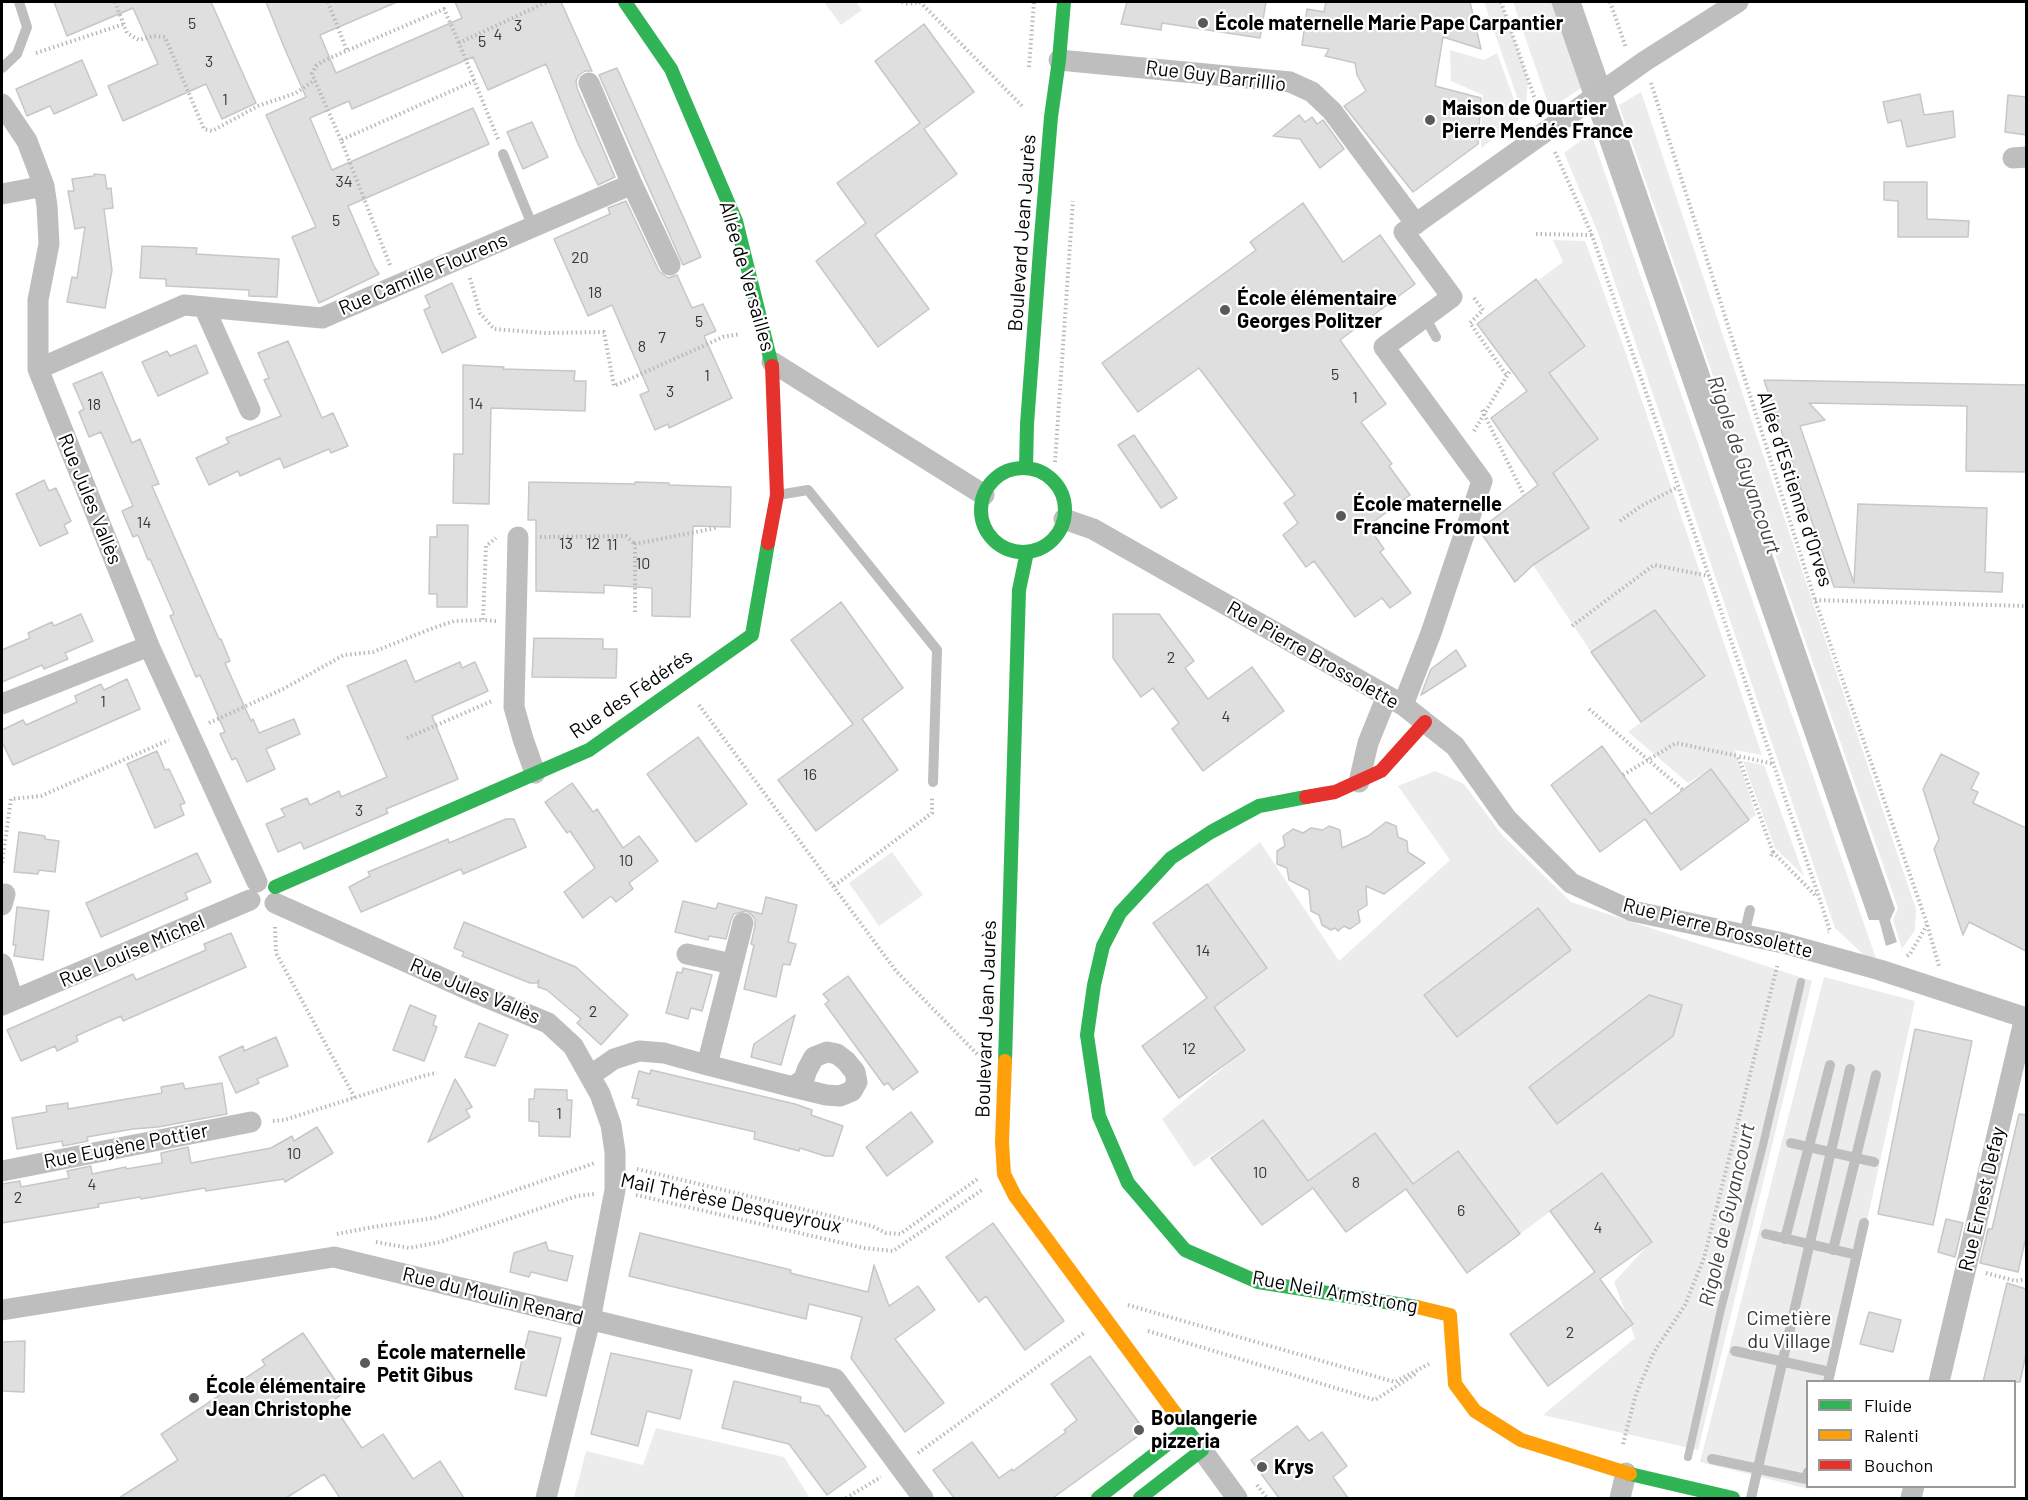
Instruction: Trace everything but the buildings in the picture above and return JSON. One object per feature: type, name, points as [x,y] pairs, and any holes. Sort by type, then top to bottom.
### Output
[{"type":"street","name":"Allée de Versailles","points":[[625,2],[670,69],[736,221],[772,363],[984,495]]},
{"type":"street","name":"Boulevard Jean Jaurès","points":[[1026,468],[1041,237],[1064,2]]},
{"type":"street","points":[[1359,782],[1368,743],[1395,701],[1431,633],[1482,481],[1384,347],[1452,297],[1404,232],[1547,133],[1645,61],[1738,2]]},
{"type":"street","name":"Rue Guy Barrillio","points":[[1059,60],[1290,82],[1312,92],[1332,111],[1416,224]]},
{"type":"street","points":[[589,83],[670,265]]},
{"type":"street","name":"Rue Jules Vallès","points":[[2,104],[27,141],[44,186],[47,206],[49,244],[38,300],[38,369],[149,646],[265,896],[470,990],[548,1023],[573,1046],[600,1094],[611,1125],[615,1190],[590,1320],[546,1498]]},
{"type":"street","name":"Rue Camille Flourens","points":[[38,369],[184,305],[322,318],[632,184]]},
{"type":"street","points":[[2,194],[44,186]]},
{"type":"street","points":[[204,307],[250,410]]},
{"type":"street","name":"Rue des Fédérés","points":[[265,896],[589,750],[752,635],[777,495],[772,363]]},
{"type":"street","points":[[1016,468],[1026,468],[1043,473],[1053,481],[1061,492],[1065,505],[1060,531],[1051,542],[1040,549],[1027,552],[1012,552],[999,546],[989,536],[982,523],[980,509],[991,482],[1002,473],[1016,468]]},
{"type":"street","name":"Rue Pierre Brossolette","points":[[1064,519],[1093,529],[1395,701],[1425,722],[1455,746],[1507,819],[1571,883],[1632,911],[1783,943],[1880,970],[2026,1017]]},
{"type":"street","points":[[518,537],[514,707],[535,773]]},
{"type":"street","name":"Boulevard Jean Jaurès","points":[[1027,552],[1019,590],[1002,1142],[1004,1174],[1016,1196],[1202,1450]]},
{"type":"street","points":[[2,704],[149,646]]},
{"type":"street","name":"Rue Neil Armstrong","points":[[1425,722],[1381,771],[1335,792],[1259,806],[1211,832],[1171,858],[1120,913],[1103,946],[1087,1035],[1099,1116],[1128,1183],[1185,1250],[1258,1282],[1412,1305],[1450,1315],[1455,1384],[1475,1411],[1521,1440],[1626,1473]]},
{"type":"street","name":"Rue Louise Michel","points":[[2,964],[7,1003],[265,896]]},
{"type":"street","points":[[707,1065],[742,923]]},
{"type":"street","points":[[687,954],[732,963]]},
{"type":"street","name":"Rue Ernest Defay","points":[[1939,1380],[2026,1017]]},
{"type":"street","points":[[591,1076],[614,1059],[639,1051],[664,1053],[793,1087]]},
{"type":"street","name":"Rue Eugène Pottier","points":[[2,1170],[251,1122]]},
{"type":"street","name":"Rue du Moulin Renard","points":[[2,1310],[334,1257],[835,1379],[923,1498]]},
{"type":"street","points":[[1098,1498],[1187,1429]]},
{"type":"street","points":[[1140,1498],[1202,1450],[1237,1498]]},
{"type":"street","points":[[1620,1498],[1626,1473],[1733,1498]]},
{"type":"lane","points":[[2,68],[17,54],[27,27],[19,2]]},
{"type":"lane","points":[[504,154],[533,227]]},
{"type":"lane","points":[[1424,318],[1436,337]]},
{"type":"lane","points":[[777,495],[808,490],[936,650],[933,782]]},
{"type":"lane","points":[[1744,935],[1750,910]]},
{"type":"lane","points":[[1785,1239],[1830,1065]]},
{"type":"lane","points":[[1752,1498],[1850,1069]]},
{"type":"lane","points":[[1833,1250],[1876,1075]]},
{"type":"lane","points":[[1791,1143],[1874,1162]]},
{"type":"lane","points":[[1735,1351],[1783,1362],[1829,1377],[1864,1223]]},
{"type":"lane","points":[[1766,1234],[1857,1255]]},
{"type":"lane","points":[[1712,1459],[1806,1479]]},
{"type":"path","points":[[115,2],[127,33],[139,40],[153,36],[165,37],[204,129],[212,131],[258,106],[296,93],[315,80]]},
{"type":"path","points":[[328,2],[347,51]]},
{"type":"path","points":[[459,43],[547,2]]},
{"type":"path","points":[[902,2],[908,4],[920,2],[1025,109]]},
{"type":"path","points":[[1501,2],[1547,133],[1592,235],[1820,900],[1830,931],[1821,934]]},
{"type":"path","points":[[1610,2],[1627,51],[1645,61]]},
{"type":"path","points":[[398,285],[341,140],[312,74],[316,66],[444,9],[504,154]]},
{"type":"path","points":[[17,54],[34,54],[124,24]]},
{"type":"path","name":"Allée d'Estienne d'Orves","points":[[1645,61],[1815,600],[1927,924],[1947,992]]},
{"type":"path","points":[[341,140],[474,81]]},
{"type":"path","points":[[1053,481],[1074,198]]},
{"type":"path","points":[[1536,234],[1592,235]]},
{"type":"path","points":[[464,257],[480,313],[494,329],[545,333],[604,332],[614,386],[723,337],[764,329]]},
{"type":"path","points":[[1468,297],[1473,296],[1484,310],[1470,323],[1507,376]]},
{"type":"path","points":[[1470,437],[1485,416],[1511,369]]},
{"type":"path","points":[[1482,410],[1524,495]]},
{"type":"path","points":[[1620,521],[1641,506],[1678,487]]},
{"type":"path","points":[[635,612],[635,544],[716,528]]},
{"type":"path","points":[[1572,626],[1654,565],[1709,576]]},
{"type":"path","points":[[1815,600],[2026,606]]},
{"type":"path","points":[[2,863],[11,800],[41,796],[189,732],[283,689],[344,655],[373,652],[454,621],[483,621]]},
{"type":"path","points":[[684,683],[897,971],[1004,1082]]},
{"type":"path","points":[[407,738],[515,692]]},
{"type":"path","points":[[1589,709],[1683,790]]},
{"type":"path","points":[[1623,776],[1676,743],[1773,764]]},
{"type":"path","points":[[1738,756],[1772,854],[1820,900]]},
{"type":"path","points":[[834,886],[932,813],[933,782]]},
{"type":"path","points":[[265,896],[275,924],[276,953],[355,1098]]},
{"type":"path","points":[[1622,1448],[1636,1394],[1654,1352],[1685,1305],[1704,1258],[1783,943]]},
{"type":"path","points":[[251,1122],[285,1120],[437,1073]]},
{"type":"path","points":[[346,1237],[328,1236],[434,1218],[597,1162],[615,1163],[872,1226],[886,1233],[900,1234],[980,1178]]},
{"type":"path","name":"Mail Thérèse Desqueyroux","points":[[365,1240],[409,1248],[440,1242],[578,1196],[615,1190],[864,1248],[893,1251],[1004,1174]]},
{"type":"path","points":[[1966,1267],[2016,1281],[2026,1279]]},
{"type":"path","points":[[1123,1303],[1395,1382],[1437,1360],[1375,1400],[1140,1328]]},
{"type":"path","points":[[846,1498],[900,1466],[1089,1329]]},
{"type":"green space","points":[[824,2],[856,2],[862,10],[841,25]]},
{"type":"green space","points":[[1484,2],[1501,2],[1525,70],[1528,79],[1525,120]]},
{"type":"green space","points":[[1513,2],[1551,2],[1581,88],[1550,109]]},
{"type":"green space","points":[[1450,50],[1484,60],[1497,53],[1520,116],[1517,122],[1481,148],[1483,95],[1451,81]]},
{"type":"green space","points":[[1641,92],[1916,909],[1915,930],[1902,949],[1893,920],[1898,908],[1619,105]]},
{"type":"green space","points":[[1591,133],[1880,970],[1835,928],[1598,233],[1564,153]]},
{"type":"green space","points":[[1553,240],[1585,241],[1624,348],[1762,755],[1735,750],[1756,815],[1749,820],[1711,769],[1688,783],[1628,732],[1705,676],[1655,610],[1591,652],[1533,565],[1589,528],[1553,473],[1549,373],[1585,346],[1537,281],[1563,262]]},
{"type":"green space","points":[[1743,761],[1764,765],[1804,876],[1775,848]]},
{"type":"green space","points":[[1435,771],[1464,784],[1502,835],[1571,902],[1812,981],[1698,1450],[1543,1415],[1635,1338],[1614,1282],[1651,1242],[1602,1173],[1520,1234],[1458,1151],[1413,1184],[1375,1133],[1308,1181],[1263,1120],[1194,1167],[1162,1119],[1244,1050],[1214,1007],[1267,968],[1207,884],[1260,842],[1339,961],[1450,860],[1398,786]]},
{"type":"green space","points":[[892,852],[923,895],[879,926],[849,883]]},
{"type":"green space","name":"Cimetière du Village","points":[[1824,977],[1915,1001],[1832,1380],[1806,1380],[1806,1488],[1809,1489],[1700,1462]]},
{"type":"green space","points":[[656,1428],[784,1457],[810,1498],[574,1498],[586,1451],[643,1465]]},
{"type":"shaded area","points":[[1551,2],[1581,2],[1895,909],[1890,920],[1897,942],[1886,946],[1879,920],[1869,920]]},
{"type":"waterway","name":"Rigole de Guyancourt","points":[[1688,1457],[1721,1309],[1763,1145],[1801,982]]},
{"type":"traffic: fast","points":[[625,2],[671,69],[736,221],[772,366]]},
{"type":"traffic: fast","points":[[1026,468],[1027,424],[1041,237],[1064,2]]},
{"type":"traffic: fast","points":[[1023,468],[1039,471],[1053,480],[1062,494],[1065,510],[1062,526],[1053,540],[1039,549],[1023,552],[1007,549],[993,540],[984,526],[981,510],[984,494],[993,480],[1007,471],[1023,468]]},
{"type":"traffic: fast","points":[[275,887],[589,750],[752,635],[768,543]]},
{"type":"traffic: fast","points":[[1005,1061],[1019,590],[1027,552]]},
{"type":"traffic: fast","points":[[1306,797],[1259,806],[1211,832],[1171,858],[1120,913],[1103,946],[1094,985],[1087,1035],[1099,1116],[1128,1183],[1185,1250],[1258,1282],[1417,1307]]},
{"type":"traffic: fast","points":[[1140,1498],[1202,1450],[1175,1413]]},
{"type":"traffic: fast","points":[[1098,1498],[1187,1429]]},
{"type":"traffic: fast","points":[[1630,1474],[1733,1498]]},
{"type":"traffic: slow","points":[[1005,1061],[1002,1142],[1004,1174],[1015,1196],[1175,1413]]},
{"type":"traffic: slow","points":[[1417,1307],[1450,1315],[1455,1384],[1475,1411],[1521,1440],[1630,1474]]},
{"type":"traffic: jam","points":[[768,543],[777,495],[772,366]]},
{"type":"traffic: jam","points":[[1306,797],[1335,792],[1381,771],[1425,722]]},
{"type":"place","name":"École maternelle Marie Pape Carpantier","points":[[1203,23]]},
{"type":"place","name":"Maison de Quartier Pierre Mendés France","points":[[1430,120]]},
{"type":"place","name":"École élémentaire Georges Politzer","points":[[1225,310]]},
{"type":"place","name":"École maternelle Francine Fromont","points":[[1341,516]]},
{"type":"place","name":"École maternelle Petit Gibus","points":[[365,1363]]},
{"type":"place","name":"École élémentaire Jean Christophe","points":[[194,1398]]},
{"type":"place","name":"Boulangerie pizzeria","points":[[1139,1430]]},
{"type":"place","name":"Krys","points":[[1262,1467]]}]
